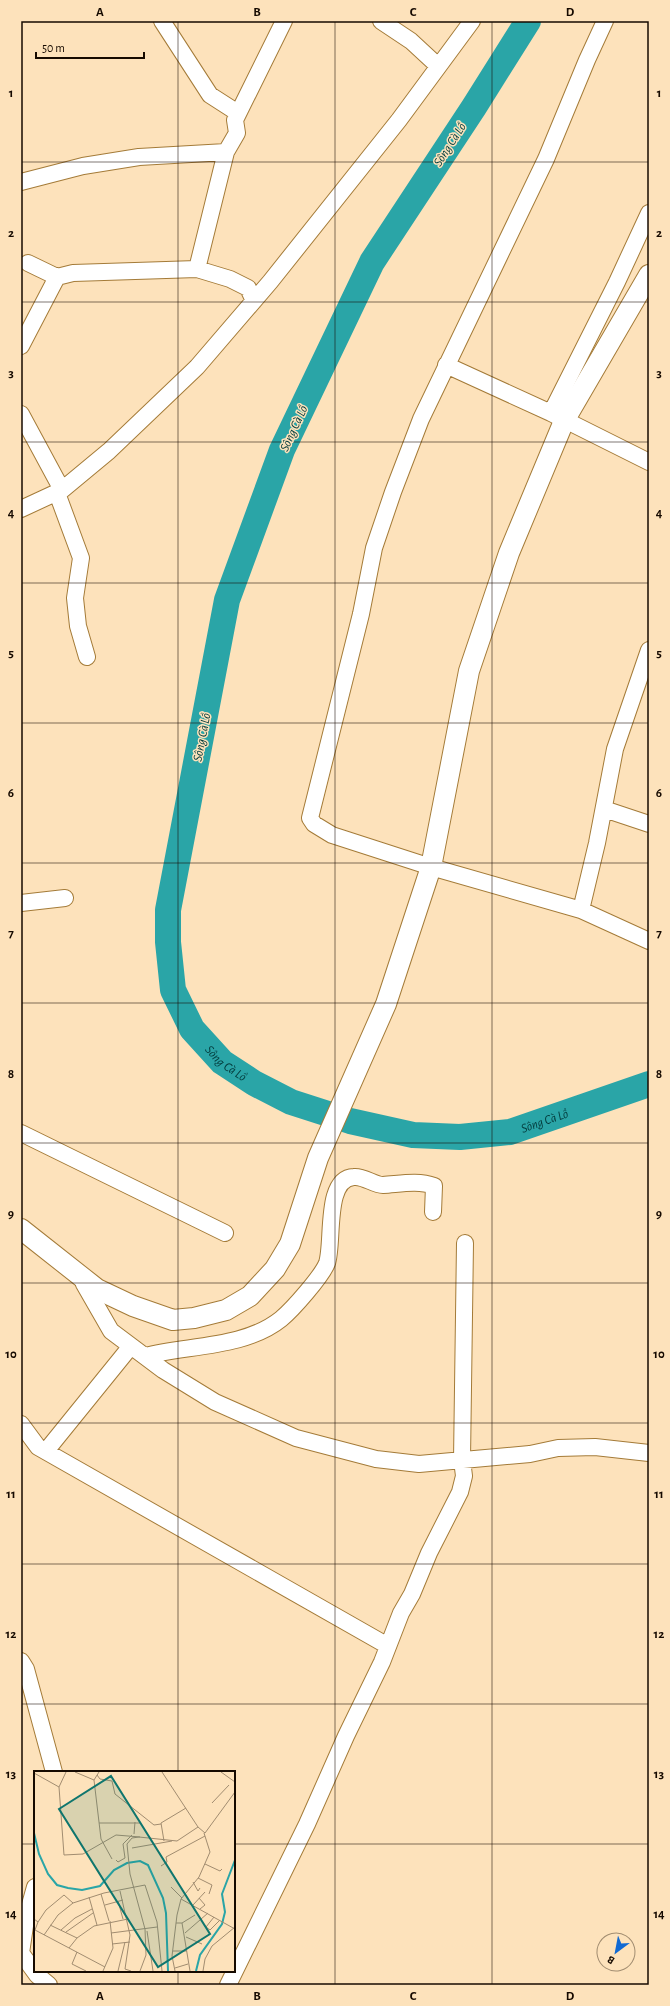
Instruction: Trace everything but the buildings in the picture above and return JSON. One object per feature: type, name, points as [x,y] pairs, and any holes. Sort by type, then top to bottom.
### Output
[{"type":"street","points":[[162,21],[210,95],[238,113]]},
{"type":"street","points":[[197,268],[226,152],[237,133],[235,120],[284,21]]},
{"type":"street","points":[[381,21],[411,41],[438,66]]},
{"type":"street","points":[[21,509],[60,491],[109,452],[197,367],[254,301],[399,120],[472,21]]},
{"type":"street","points":[[605,21],[587,60],[546,159],[421,418],[374,548],[361,614],[310,818],[314,824],[332,835],[431,867],[581,910],[649,942]]},
{"type":"street","points":[[21,182],[83,166],[139,157],[226,152]]},
{"type":"street","points":[[21,1228],[97,1289],[133,1306],[173,1320],[194,1318],[226,1310],[250,1296],[275,1269],[290,1244],[318,1158],[386,1004],[431,867],[469,671],[509,554],[558,417],[649,213]]},
{"type":"street","points":[[28,263],[57,277],[73,273],[197,268],[230,278],[248,288],[254,301]]},
{"type":"street","points":[[558,417],[649,275]]},
{"type":"street","points":[[21,346],[57,277]]},
{"type":"street","points":[[446,365],[558,417],[649,462]]},
{"type":"street","points":[[21,414],[60,491],[81,558],[75,598],[78,626],[87,657]]},
{"type":"street","points":[[581,910],[604,809],[615,749],[649,650]]},
{"type":"street","points":[[604,809],[649,824]]},
{"type":"street","points":[[21,903],[65,898]]},
{"type":"street","points":[[21,1133],[225,1233]]},
{"type":"street","points":[[145,1356],[170,1350],[222,1343],[265,1329],[281,1318],[307,1291],[327,1263],[335,1191],[343,1181],[354,1177],[381,1185],[427,1183],[434,1186],[433,1212]]},
{"type":"street","points":[[235,1971],[307,1824],[388,1646],[401,1613],[412,1594],[429,1554],[460,1492],[464,1476],[462,1460],[465,1243]]},
{"type":"street","points":[[82,1277],[84,1284],[111,1331],[145,1356],[215,1402],[296,1438],[376,1459],[419,1464],[530,1454],[558,1448],[596,1447],[649,1453]]},
{"type":"street","points":[[46,1451],[131,1346]]},
{"type":"street","points":[[21,1424],[38,1447],[388,1646]]},
{"type":"street","points":[[21,1661],[26,1669],[54,1771]]},
{"type":"street","points":[[34,1891],[26,1919],[22,1953],[34,1970]]},
{"type":"street","points":[[36,1972],[49,1985]]},
{"type":"street","points":[[228,1985],[234,1972]]},
{"type":"waterway","name":"Sông Cà Lồ","points":[[528,21],[474,107],[372,262],[282,450],[227,600],[168,910],[168,942],[173,990],[192,1029],[222,1062],[254,1083],[291,1102],[350,1121],[413,1135],[460,1137],[510,1132],[649,1084]]}]
